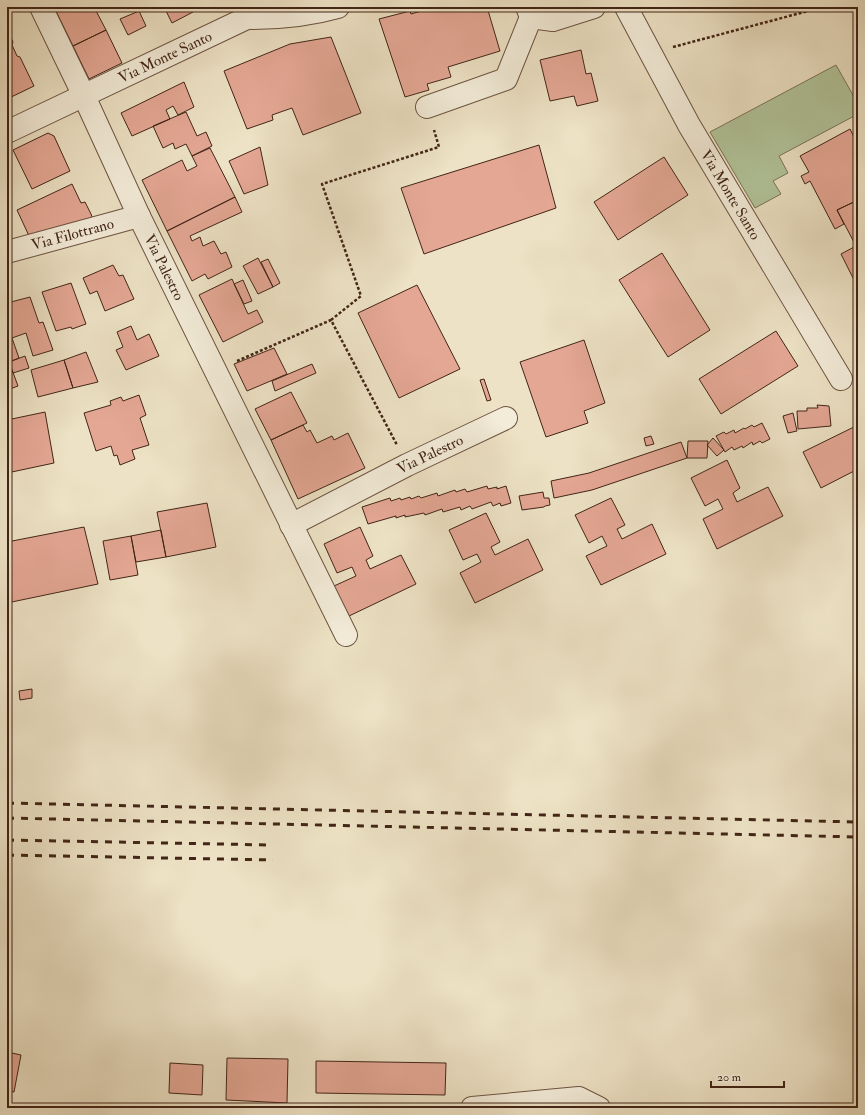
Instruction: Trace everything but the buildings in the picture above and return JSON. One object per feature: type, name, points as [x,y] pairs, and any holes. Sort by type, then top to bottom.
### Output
[{"type":"street","name":"Via Palestro","points":[[41,7],[84,96],[138,216],[346,635]]},
{"type":"street","name":"Via Monte Santo","points":[[7,132],[270,7]]},
{"type":"street","name":"Via Monte Santo","points":[[247,18],[275,18],[326,11],[338,7]]},
{"type":"street","points":[[427,107],[506,79],[529,12],[553,20],[594,7]]},
{"type":"street","name":"Via Monte Santo","points":[[626,7],[689,124],[841,379]]},
{"type":"street","name":"Via Filottrano","points":[[7,252],[138,216]]},
{"type":"street","name":"Via Palestro","points":[[291,525],[407,465],[506,418]]},
{"type":"street","points":[[472,1108],[579,1098],[599,1108]]},
{"type":"path","points":[[651,53],[823,7]]},
{"type":"path","points":[[216,372],[246,356],[331,320],[361,296],[322,184],[439,147],[427,107]]},
{"type":"path","points":[[331,320],[407,465]]},
{"type":"green space","points":[[836,65],[858,104],[858,114],[779,156],[788,173],[773,181],[781,194],[755,208],[710,132]]},
{"type":"railway","points":[[7,803],[858,822]]},
{"type":"railway","points":[[7,818],[858,837]]},
{"type":"railway","points":[[7,840],[271,845]]},
{"type":"railway","points":[[7,855],[273,860]]}]
